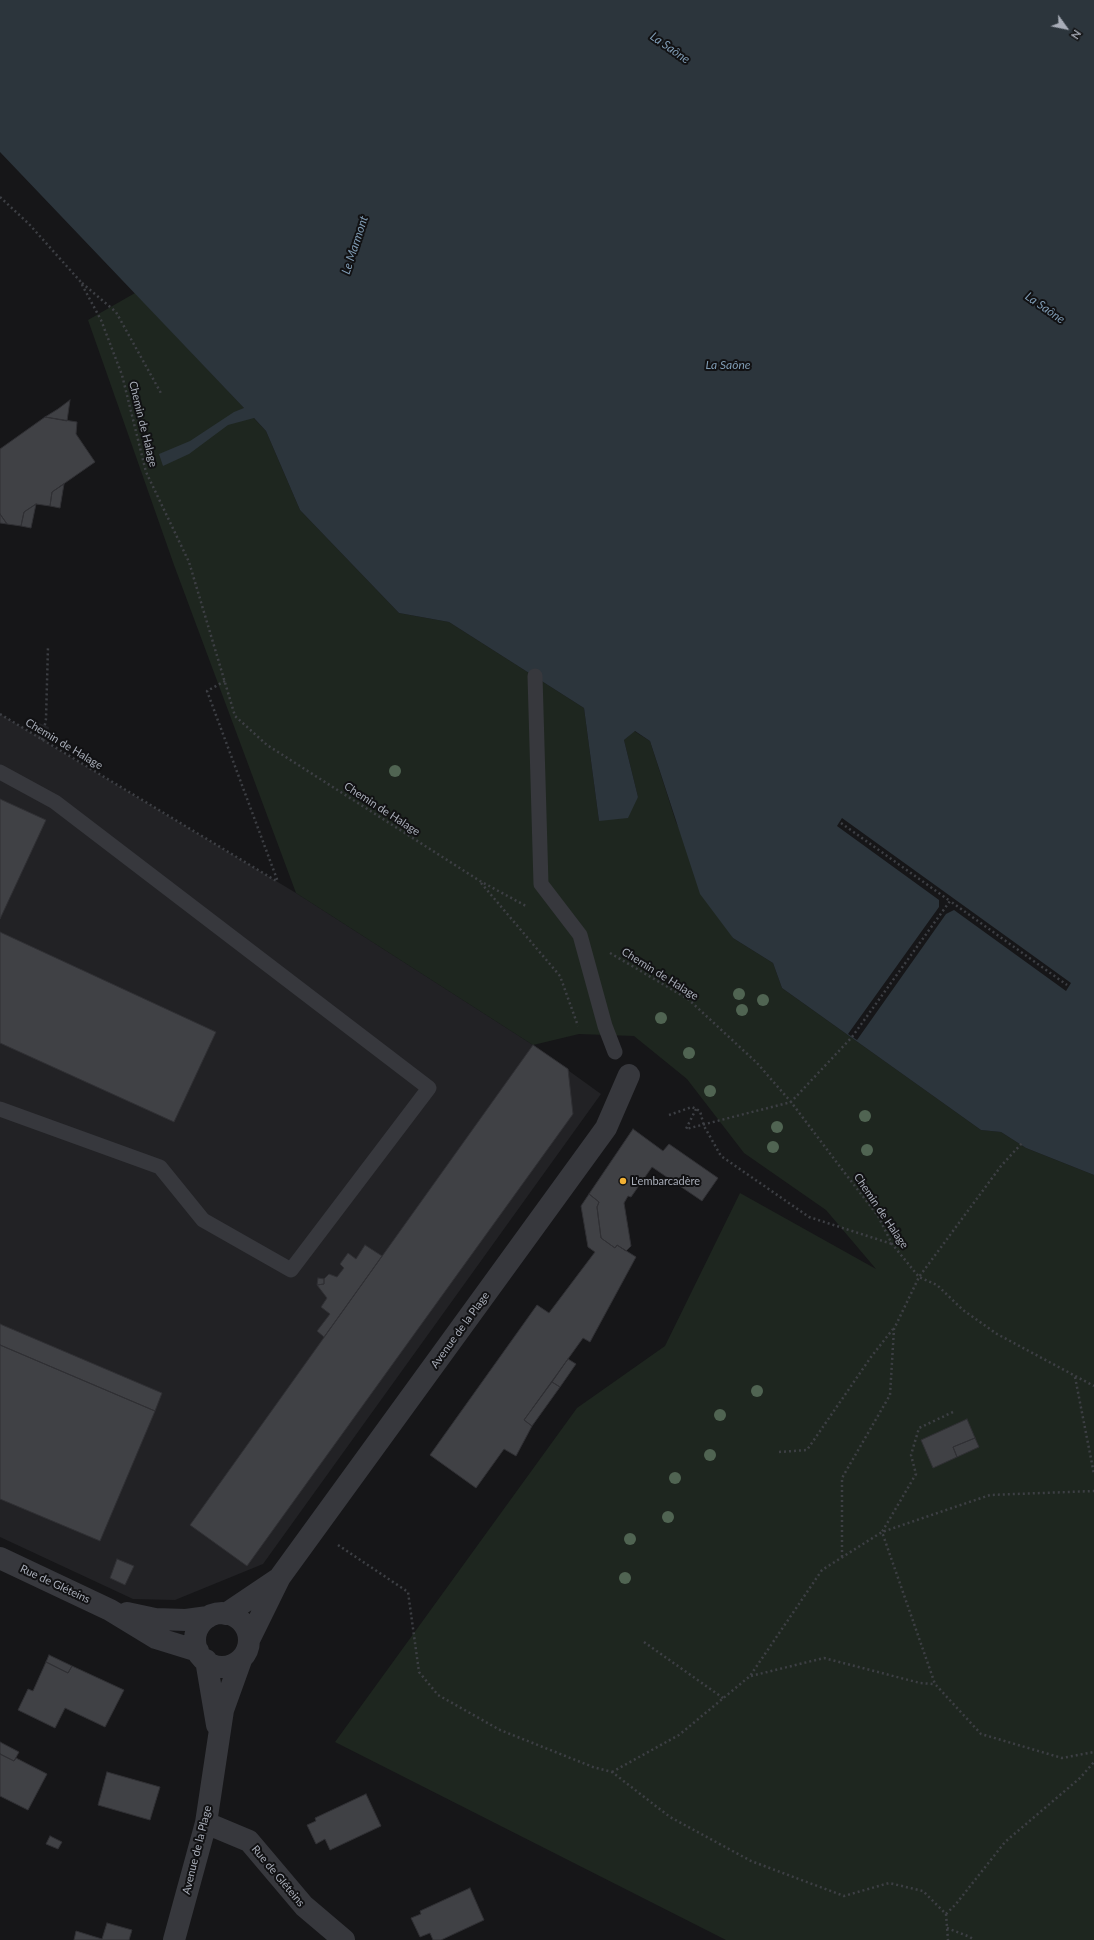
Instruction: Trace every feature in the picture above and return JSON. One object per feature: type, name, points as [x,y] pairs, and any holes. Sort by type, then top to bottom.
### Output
[{"type":"street","name":"Avenue de la Plage","points":[[250,1638],[280,1577],[606,1128],[629,1075]]},
{"type":"street","name":"Rue de Gléteins","points":[[0,1558],[110,1610],[156,1638],[202,1656]]},
{"type":"street","name":"Avenue de la Plage","points":[[217,1615],[280,1577]]},
{"type":"street","name":"Rue de Gléteins","points":[[110,1610],[155,1619],[186,1620],[217,1615]]},
{"type":"street","points":[[217,1615],[232,1615],[242,1621],[248,1630],[250,1638],[248,1648],[241,1660],[224,1668],[214,1666],[202,1656],[195,1645],[195,1631],[199,1623],[217,1615]]},
{"type":"street","name":"Avenue de la Plage","points":[[202,1656],[218,1734]]},
{"type":"street","name":"Avenue de la Plage","points":[[174,1940],[206,1823],[218,1734],[223,1710],[241,1660]]},
{"type":"street","name":"Rue de Gléteins","points":[[206,1823],[249,1841],[304,1906],[344,1940]]},
{"type":"lane","points":[[535,676],[540,884],[580,935],[605,1026],[615,1052]]},
{"type":"lane","points":[[0,772],[55,802],[429,1088],[291,1270],[203,1220],[160,1167],[0,1109]]},
{"type":"path","name":"Chemin de Halage","points":[[0,197],[29,224],[80,281],[101,320],[122,375],[146,472],[189,562],[235,716],[267,745],[480,881],[533,910]]},
{"type":"path","points":[[80,281],[116,312],[162,395]]},
{"type":"path","points":[[42,740],[46,719],[48,646]]},
{"type":"path","name":"Chemin de Halage","points":[[0,714],[278,882],[207,691],[225,681]]},
{"type":"path","points":[[841,823],[1067,985]]},
{"type":"path","points":[[480,881],[560,976],[578,1027]]},
{"type":"path","points":[[696,1109],[686,1129],[704,1126],[791,1102],[852,1037],[950,901]]},
{"type":"path","name":"Chemin de Halage","points":[[580,935],[688,999],[757,1063],[791,1102],[878,1216],[892,1244],[919,1277],[937,1285],[963,1310],[997,1334],[1094,1386]]},
{"type":"path","points":[[669,1115],[692,1108],[700,1111],[704,1126],[721,1156],[809,1217],[892,1244]]},
{"type":"path","points":[[779,1452],[807,1450],[871,1357],[894,1329],[919,1277],[1001,1166],[1022,1143]]},
{"type":"path","points":[[842,1557],[842,1478],[890,1395],[894,1329]]},
{"type":"path","points":[[1075,1376],[1094,1474]]},
{"type":"path","points":[[953,1412],[919,1428],[911,1455],[916,1474],[882,1532],[934,1684],[982,1734],[1062,1758],[1094,1752]]},
{"type":"path","points":[[612,1772],[679,1735],[750,1676],[822,1570],[882,1532],[990,1495],[1094,1491]]},
{"type":"path","points":[[315,1530],[408,1592],[419,1672],[438,1696],[500,1730],[593,1767],[612,1772],[670,1816],[751,1861],[844,1896],[890,1883],[923,1891],[946,1914],[948,1940]]},
{"type":"path","points":[[644,1642],[724,1698]]},
{"type":"path","points":[[750,1676],[824,1658],[920,1683],[934,1684]]},
{"type":"path","points":[[946,1914],[956,1904],[1005,1842],[1080,1778],[1094,1762]]},
{"type":"path","points":[[947,1928],[974,1940]]},
{"type":"shaded area","points":[[135,293],[266,431],[300,510],[399,613],[449,622],[584,708],[599,821],[638,797],[624,740],[634,731],[650,741],[676,822],[733,938],[773,963],[782,988],[981,1130],[1001,1132],[1026,1148],[1094,1175],[1094,1940],[726,1940],[335,1742],[577,1408],[665,1346],[740,1193],[876,1269],[826,1210],[744,1153],[687,1079],[634,1036],[579,1034],[533,1045],[296,893],[174,565],[88,320]]},
{"type":"shaded area","points":[[0,714],[36,736],[39,723],[49,727],[47,743],[296,893],[533,1045],[601,1094],[263,1564],[175,1600],[133,1599],[0,1537]]},
{"type":"water","name":"La Saône","points":[[0,0],[1094,0],[1094,1175],[1026,1148],[1001,1132],[981,1130],[782,988],[773,963],[733,938],[700,894],[650,741],[635,731],[624,740],[638,797],[628,818],[599,821],[584,708],[449,622],[399,613],[300,510],[266,431],[254,418],[228,425],[189,454],[163,466],[159,454],[190,441],[234,412],[244,408],[0,152]]},
{"type":"pier","points":[[842,818],[1071,983],[1066,991],[954,910],[946,914],[857,1040],[848,1034],[939,907],[939,900],[837,826]]},
{"type":"building","points":[[70,400],[67,421],[45,417],[58,409]]},
{"type":"building","points":[[45,417],[77,422],[76,434],[95,462],[52,492],[50,506],[36,504],[24,512],[21,526],[7,524],[0,514],[0,449]]},
{"type":"building","points":[[64,484],[60,508],[50,506],[52,492]]},
{"type":"building","points":[[36,504],[31,528],[21,526],[24,512]]},
{"type":"building","points":[[0,514],[7,524],[0,523]]},
{"type":"building","points":[[0,799],[46,820],[0,919]]},
{"type":"building","points":[[0,932],[216,1032],[174,1122],[0,1043]]},
{"type":"building","points":[[533,1045],[568,1069],[573,1114],[247,1566],[190,1525]]},
{"type":"building","points":[[633,1129],[663,1151],[669,1144],[718,1178],[702,1201],[652,1167],[631,1197],[628,1196],[624,1203],[631,1246],[626,1251],[617,1245],[615,1248],[601,1238],[597,1207],[599,1202],[589,1194]]},
{"type":"building","points":[[589,1194],[599,1202],[597,1207],[601,1238],[615,1248],[617,1245],[636,1257],[590,1342],[583,1338],[524,1420],[532,1426],[516,1456],[504,1449],[476,1488],[430,1455],[537,1305],[549,1313],[595,1252],[588,1247],[581,1206]]},
{"type":"building","points":[[365,1245],[382,1256],[324,1337],[317,1331],[330,1314],[321,1307],[327,1298],[317,1285],[324,1284],[324,1279],[329,1274],[337,1277],[344,1268],[340,1264],[348,1253],[356,1259]]},
{"type":"building","points":[[318,1278],[324,1279],[324,1284],[317,1285]]},
{"type":"building","points":[[0,1324],[162,1393],[155,1411],[0,1345]]},
{"type":"building","points":[[0,1345],[155,1411],[100,1541],[0,1499]]},
{"type":"building","points":[[568,1359],[576,1364],[560,1387],[552,1382]]},
{"type":"building","points":[[552,1382],[560,1387],[532,1426],[524,1420]]},
{"type":"building","points":[[967,1419],[975,1438],[953,1447],[957,1457],[933,1468],[921,1440]]},
{"type":"building","points":[[975,1438],[979,1447],[957,1457],[953,1447]]},
{"type":"building","points":[[117,1559],[134,1566],[125,1585],[110,1578]]},
{"type":"building","points":[[49,1655],[72,1666],[68,1673],[46,1662]]},
{"type":"building","points":[[46,1662],[68,1673],[72,1666],[124,1690],[105,1727],[65,1708],[55,1728],[18,1710],[28,1689],[33,1691]]},
{"type":"building","points":[[0,1742],[19,1752],[14,1761],[0,1754]]},
{"type":"building","points":[[0,1754],[14,1761],[16,1758],[47,1774],[28,1810],[0,1796]]},
{"type":"building","points":[[107,1772],[160,1787],[150,1820],[98,1805]]},
{"type":"building","points":[[366,1794],[381,1826],[330,1850],[325,1839],[316,1844],[307,1825],[316,1821],[315,1818]]},
{"type":"building","points":[[50,1836],[62,1842],[58,1849],[46,1844]]},
{"type":"building","points":[[470,1888],[484,1920],[441,1940],[433,1940],[430,1933],[420,1937],[411,1918],[421,1914],[420,1911]]},
{"type":"building","points":[[107,1923],[132,1930],[129,1940],[74,1940],[76,1931],[102,1939]]},
{"type":"place","name":"L'embarcadère","points":[[623,1181]]},
{"type":"water label","name":"Le Marmont","points":[[355,245]]}]
